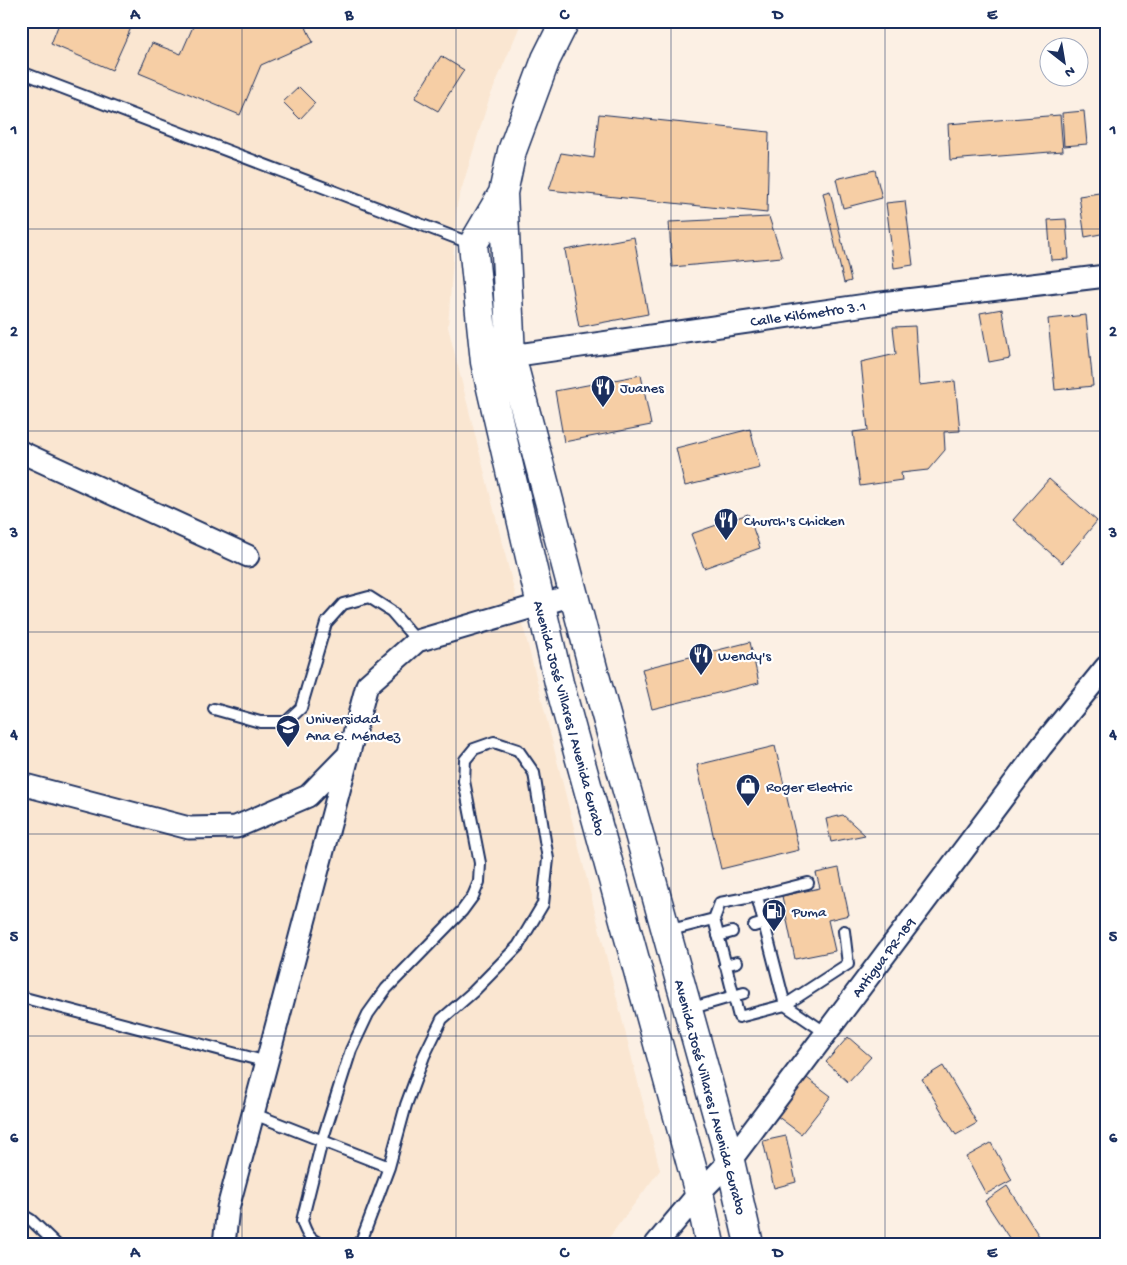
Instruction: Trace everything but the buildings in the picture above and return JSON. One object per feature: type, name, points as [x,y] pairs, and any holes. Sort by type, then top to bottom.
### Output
[{"type":"main road","name":"Avenida José Villares / Avenida Gurabo","points":[[565,21],[546,59],[512,151],[502,193],[473,244],[484,362],[559,683],[699,1193],[710,1244]]},
{"type":"main road","name":"Avenida José Villares / Avenida Gurabo","points":[[502,193],[511,356],[573,595],[730,1161],[749,1244]]},
{"type":"street","name":"Calle Kilómetro 3.1","points":[[511,356],[873,304],[1106,276]]},
{"type":"street","points":[[21,452],[248,556]]},
{"type":"street","points":[[224,1244],[228,1208],[368,686],[417,641],[573,595]]},
{"type":"street","name":"Antigua PR-189","points":[[656,1244],[699,1193],[730,1161],[1041,748],[1106,667]]},
{"type":"street","points":[[21,784],[189,828],[236,827],[308,796],[350,753]]},
{"type":"lane","points":[[21,72],[473,244]]},
{"type":"lane","points":[[214,709],[260,722],[286,722],[301,708],[326,622],[343,604],[369,597],[391,611],[417,641]]},
{"type":"lane","points":[[322,1244],[313,1241],[309,1237],[302,1221],[322,1141],[351,1050],[368,1014],[386,989],[462,911],[473,896],[478,882],[480,863],[464,781],[465,760],[474,750],[494,742],[518,750],[534,773],[548,859],[542,904],[518,946],[473,992],[442,1019],[424,1056],[406,1105],[389,1166],[362,1239],[357,1244]]},
{"type":"lane","points":[[808,883],[720,903],[714,919],[739,1017],[784,1006],[848,964],[844,931]]},
{"type":"lane","points":[[757,896],[759,925],[766,954],[774,984],[784,1006],[826,1033]]},
{"type":"lane","points":[[666,931],[714,919]]},
{"type":"lane","points":[[718,936],[732,932]]},
{"type":"lane","points":[[725,965],[737,962]]},
{"type":"lane","points":[[688,1009],[744,992]]},
{"type":"lane","points":[[21,997],[267,1062]]},
{"type":"lane","points":[[254,1114],[389,1166]]},
{"type":"lane","points":[[21,1214],[31,1220],[56,1244]]},
{"type":"shaded area","name":"Universidad Ana G. Méndez","points":[[21,21],[522,21],[489,99],[457,204],[448,327],[660,1170],[604,1244],[21,1244]]},
{"type":"place","name":"Juanes","points":[[603,408]]},
{"type":"place","name":"Church's Chicken","points":[[726,541]]},
{"type":"place","name":"Wendy's","points":[[701,676]]},
{"type":"place","name":"Universidad Ana G. Méndez","points":[[288,748]]},
{"type":"place","name":"Roger Electric","points":[[748,807]]},
{"type":"place","name":"Puma","points":[[774,932]]}]
